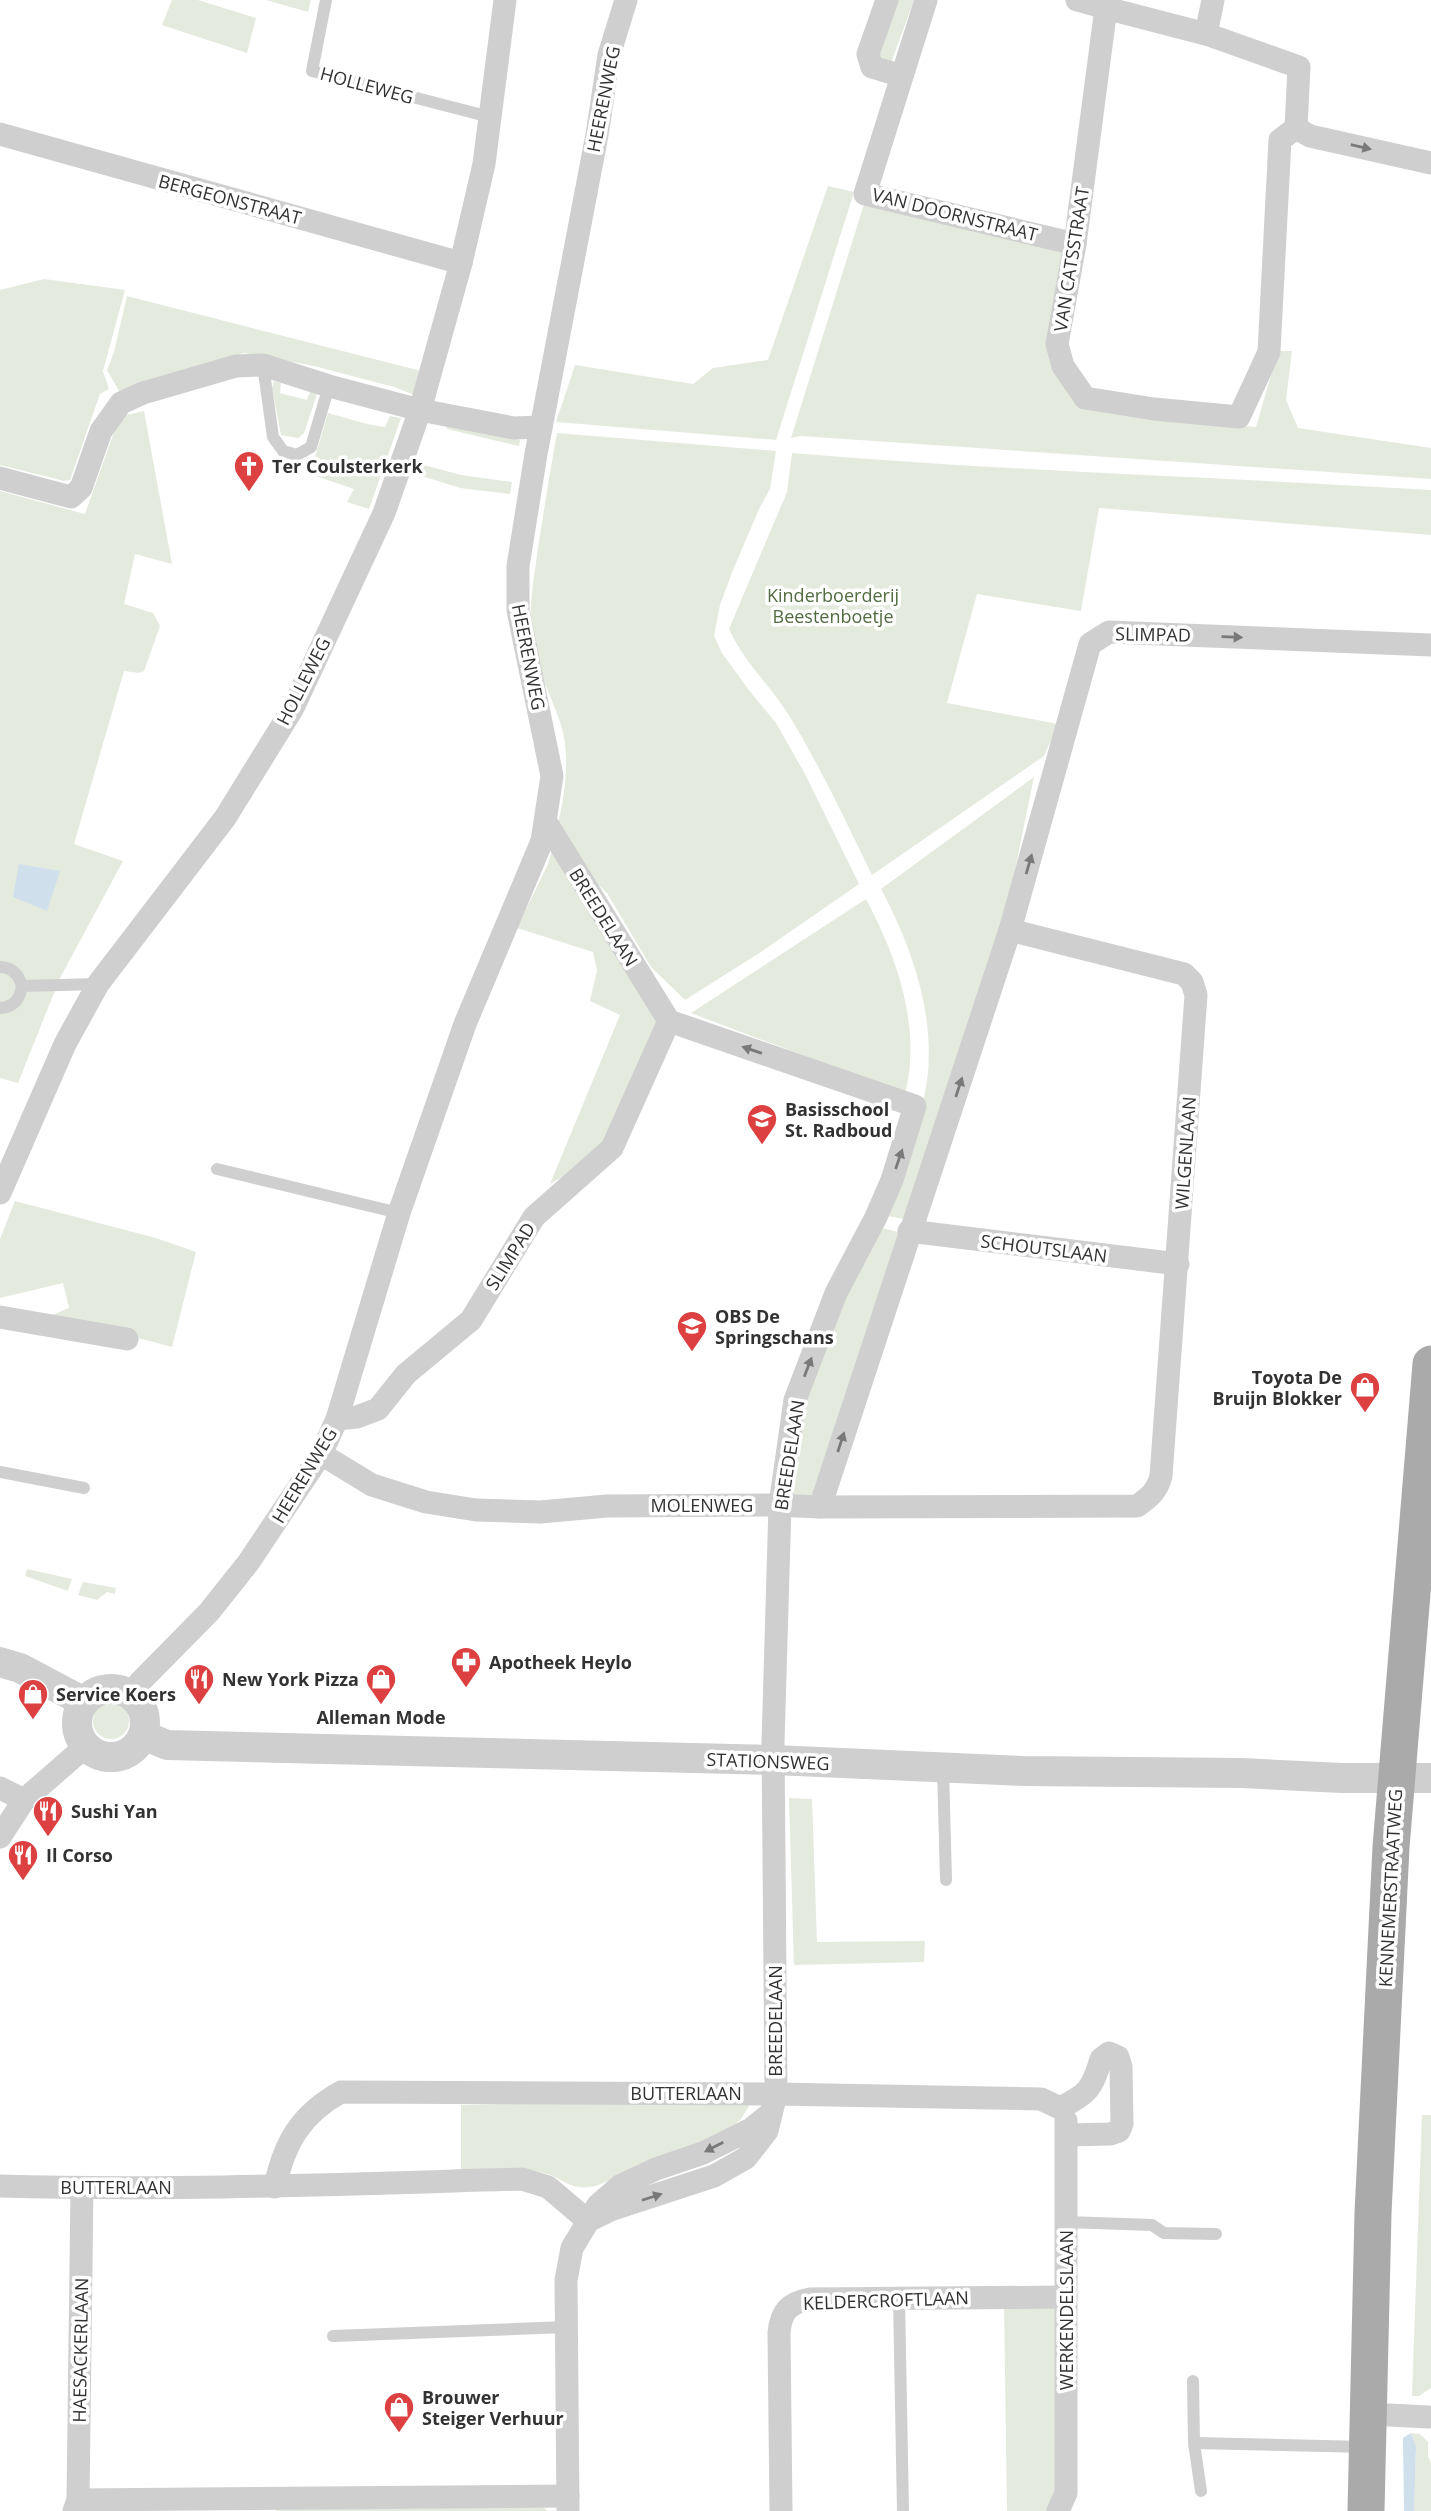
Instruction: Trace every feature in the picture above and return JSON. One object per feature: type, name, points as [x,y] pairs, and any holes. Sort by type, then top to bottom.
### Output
[{"type":"main road","name":"KENNEMERSTRAATWEG","points":[[1366,2511],[1373,2213],[1414,1778],[1431,1364]]},
{"type":"street","name":"HOLLEWEG","points":[[0,1193],[65,1044],[98,984],[225,818],[293,708],[384,513],[421,410],[461,263],[484,164],[505,0]]},
{"type":"street","name":"HEERENWEG","points":[[133,1697],[140,1682],[209,1612],[248,1563],[321,1454],[337,1419],[399,1213],[465,1024],[542,841],[552,776],[517,610],[518,566],[610,55],[626,0]]},
{"type":"street","points":[[887,0],[868,54],[872,67],[902,76]]},
{"type":"street","name":"VAN DOORNSTRAAT","points":[[926,0],[865,194],[1075,244]]},
{"type":"street","points":[[1077,0],[1206,34],[1299,67],[1296,128],[1310,136],[1431,163]]},
{"type":"street","points":[[1206,34],[1213,0]]},
{"type":"street","name":"VAN CATSSTRAAT","points":[[1106,8],[1075,244],[1057,344],[1063,366],[1086,398],[1154,409],[1240,417],[1269,352],[1280,140],[1296,128]]},
{"type":"street","name":"BERGEONSTRAAT","points":[[0,134],[461,263]]},
{"type":"street","points":[[0,478],[71,497],[82,488],[101,431],[121,403],[143,393],[236,366],[262,365],[421,410],[514,428],[541,427]]},
{"type":"street","name":"SLIMPAD","points":[[1010,930],[1090,644],[1109,632],[1431,645]]},
{"type":"street","name":"BREEDELAAN","points":[[545,822],[669,1021],[915,1106],[892,1180],[836,1293],[795,1400],[780,1505],[774,1760],[774,2103],[767,2131],[746,2158],[714,2176],[614,2208],[588,2221]]},
{"type":"street","points":[[820,1507],[1010,930]]},
{"type":"street","name":"WILGENLAAN","points":[[1010,930],[1184,974],[1192,982],[1196,995],[1161,1476],[1158,1487],[1149,1498],[1137,1506]]},
{"type":"street","name":"SLIMPAD","points":[[337,1419],[357,1417],[378,1409],[406,1374],[471,1320],[534,1217],[612,1147],[669,1021]]},
{"type":"street","name":"SCHOUTSLAAN","points":[[909,1231],[1178,1264]]},
{"type":"street","points":[[0,1317],[127,1339]]},
{"type":"street","name":"MOLENWEG","points":[[321,1454],[372,1485],[426,1502],[476,1510],[540,1511],[607,1506],[1137,1506]]},
{"type":"street","points":[[0,1662],[20,1668],[84,1702]]},
{"type":"street","points":[[113,1689],[133,1697],[144,1714],[143,1735],[137,1745],[128,1752],[106,1757],[86,1746],[76,1725],[84,1702],[92,1695],[113,1689]]},
{"type":"street","name":"STATIONSWEG","points":[[143,1735],[167,1745],[774,1760],[1023,1771],[1414,1778]]},
{"type":"street","points":[[0,1837],[24,1800],[86,1746]]},
{"type":"street","points":[[0,1788],[24,1800]]},
{"type":"street","points":[[1060,2108],[1084,2096],[1094,2082],[1101,2059],[1109,2053],[1118,2057],[1122,2124],[1119,2130],[1110,2134],[1067,2135]]},
{"type":"street","name":"BUTTERLAAN","points":[[275,2187],[281,2159],[296,2129],[320,2103],[341,2092],[774,2103],[1041,2099],[1060,2108]]},
{"type":"street","name":"WERKENDELSLAAN","points":[[1058,2511],[1066,2493],[1067,2135],[1066,2118],[1060,2108]]},
{"type":"street","name":"BUTTERLAAN","points":[[0,2186],[275,2187],[522,2179],[548,2187],[588,2221]]},
{"type":"street","name":"HAESACKERLAAN","points":[[76,2506],[82,2188]]},
{"type":"street","points":[[76,2506],[568,2504],[566,2280],[572,2248],[588,2221]]},
{"type":"street","name":"KELDERCROFTLAAN","points":[[781,2511],[779,2333],[785,2309],[796,2302],[810,2299],[1066,2297]]},
{"type":"street","points":[[1367,2431],[1430,2417]]},
{"type":"lane","name":"HOLLEWEG","points":[[326,0],[312,71],[490,117]]},
{"type":"lane","points":[[262,365],[273,437],[284,451],[297,455],[311,447],[330,386]]},
{"type":"lane","points":[[0,967],[17,973],[22,986],[18,999],[13,1004],[0,1008]]},
{"type":"lane","points":[[22,986],[98,984]]},
{"type":"lane","points":[[217,1169],[399,1213]]},
{"type":"lane","points":[[0,1472],[84,1488]]},
{"type":"lane","points":[[943,1766],[946,1880]]},
{"type":"lane","points":[[1066,2222],[1152,2225],[1164,2233],[1216,2234]]},
{"type":"lane","points":[[899,2299],[903,2511]]},
{"type":"lane","points":[[333,2336],[566,2326]]},
{"type":"lane","points":[[1193,2381],[1194,2443],[1201,2491]]},
{"type":"lane","points":[[1194,2443],[1367,2431]]},
{"type":"green space","points":[[172,0],[198,0],[256,18],[247,53],[162,25]]},
{"type":"green space","points":[[266,0],[311,0],[308,12]]},
{"type":"green space","points":[[896,0],[914,0],[891,63],[876,58]]},
{"type":"green space","points":[[828,186],[854,192],[776,440],[556,422],[575,365],[693,384],[713,368],[768,360]]},
{"type":"green space","points":[[865,201],[1067,252],[1051,351],[1080,401],[1165,419],[1256,427],[1278,351],[1292,351],[1286,400],[1298,428],[1431,448],[1431,479],[800,436],[791,438]]},
{"type":"green space","points":[[44,279],[125,290],[103,371],[109,389],[100,394],[70,480],[64,481],[0,465],[0,290]]},
{"type":"green space","points":[[127,296],[425,372],[417,396],[394,387],[314,366],[244,353],[119,391],[107,370]]},
{"type":"green space","points":[[274,381],[281,383],[280,393],[307,400],[311,389],[318,391],[304,433],[298,438],[281,435],[272,388]]},
{"type":"green space","points":[[144,411],[172,564],[135,554],[124,604],[153,613],[160,626],[144,671],[124,671],[74,844],[123,861],[60,978],[18,1083],[0,1078],[0,491],[85,514],[118,421],[122,416]]},
{"type":"green space","points":[[328,413],[385,427],[390,416],[401,418],[369,509],[347,502],[354,489],[310,474]]},
{"type":"green space","points":[[446,425],[520,440],[519,446],[447,429]]},
{"type":"green space","points":[[557,433],[776,451],[770,489],[733,570],[720,605],[714,636],[722,653],[776,723],[805,774],[859,884],[761,952],[685,1000],[651,967],[607,893],[590,877],[557,829],[565,788],[565,746],[559,719],[537,659],[531,616],[538,548]]},
{"type":"green space","name":"Kinderboerderij Beestenboetje","points":[[792,453],[1431,490],[1431,535],[1099,508],[1081,611],[977,594],[947,703],[1058,724],[1044,756],[872,875],[801,736],[783,706],[735,642],[729,629],[787,492]]},
{"type":"green space","points":[[409,461],[461,475],[512,482],[510,494],[460,488],[406,471]]},
{"type":"green space","points":[[1034,777],[1003,929],[904,1219],[882,1215],[909,1147],[922,1105],[929,1050],[922,994],[914,966],[905,939],[881,889]]},
{"type":"green space","points":[[553,846],[661,1012],[612,1131],[581,1166],[550,1184],[620,1015],[590,1001],[597,970],[593,952],[517,928],[548,864]]},
{"type":"green space","points":[[866,899],[888,945],[904,994],[910,1044],[905,1094],[691,1013]]},
{"type":"green space","points":[[15,1201],[156,1238],[196,1252],[172,1347],[52,1315],[69,1308],[63,1283],[0,1298],[0,1239]]},
{"type":"green space","points":[[882,1228],[902,1233],[812,1502],[791,1496],[801,1401],[845,1290]]},
{"type":"green space","points":[[27,1569],[72,1579],[68,1591],[25,1576]]},
{"type":"green space","points":[[83,1582],[116,1588],[115,1594],[107,1592],[97,1600],[78,1595]]},
{"type":"green space","points":[[111,1703],[124,1708],[129,1721],[124,1734],[111,1739],[98,1734],[93,1721],[98,1708]]},
{"type":"green space","points":[[789,1798],[812,1799],[817,1942],[925,1941],[924,1962],[794,1965]]},
{"type":"green space","points":[[754,2098],[741,2119],[729,2130],[596,2186],[578,2187],[547,2174],[529,2171],[461,2171],[461,2105]]},
{"type":"green space","points":[[1422,2115],[1431,2115],[1431,2388],[1419,2396],[1412,2396]]},
{"type":"green space","points":[[1004,2303],[1058,2304],[1060,2491],[1051,2511],[1007,2511]]},
{"type":"green space","points":[[1411,2433],[1420,2434],[1428,2442],[1431,2511],[1414,2511],[1416,2448]]},
{"type":"green space","points":[[540,2505],[548,2511],[275,2511],[279,2508]]},
{"type":"water","points":[[19,864],[60,871],[47,911],[13,897]]},
{"type":"water","points":[[1411,2433],[1416,2447],[1414,2511],[1404,2511],[1403,2438]]},
{"type":"place","name":"Ter Coulsterkerk","points":[[249,493]]},
{"type":"place","name":"Basisschool St. Radboud","points":[[762,1146]]},
{"type":"place","name":"OBS De Springschans","points":[[692,1353]]},
{"type":"place","name":"Toyota De Bruijn Blokker","points":[[1365,1414]]},
{"type":"place","name":"Apotheek Heylo","points":[[466,1689]]},
{"type":"place","name":"New York Pizza","points":[[199,1706]]},
{"type":"place","name":"Alleman Mode","points":[[381,1706]]},
{"type":"place","name":"Service Koers","points":[[33,1721]]},
{"type":"place","name":"Sushi Yan","points":[[48,1838]]},
{"type":"place","name":"Il Corso","points":[[23,1882]]},
{"type":"place","name":"Brouwer Steiger Verhuur","points":[[399,2434]]}]
